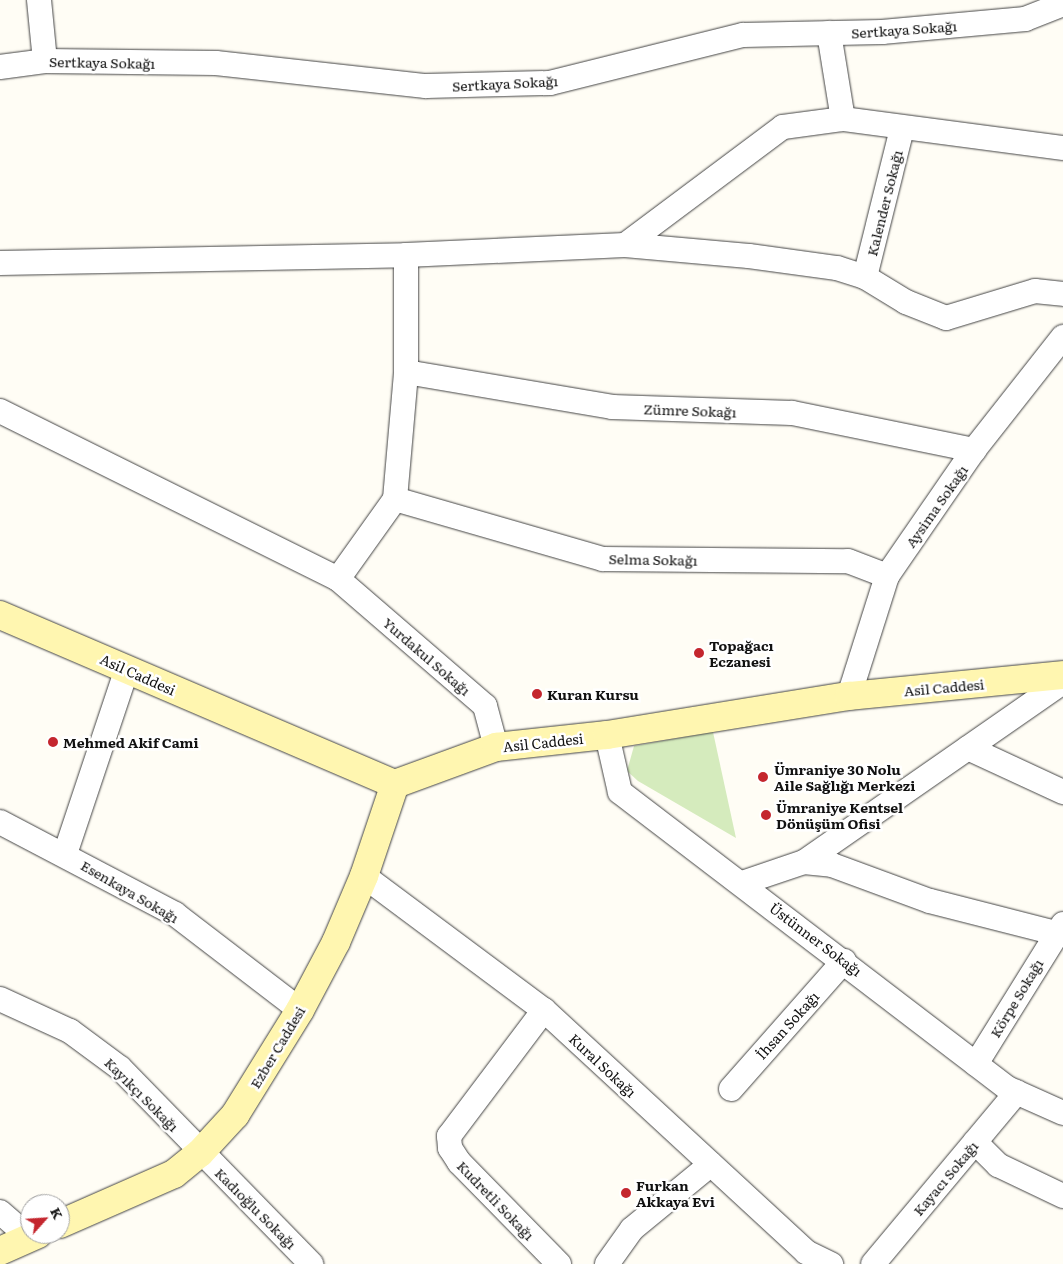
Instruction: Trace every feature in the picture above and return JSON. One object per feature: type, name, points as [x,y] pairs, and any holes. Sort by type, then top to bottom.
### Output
[{"type":"street","points":[[39,0],[45,61]]},
{"type":"street","name":"Sertkaya Sokağı","points":[[0,67],[45,61],[216,63],[426,86],[550,83],[743,35],[882,32],[1025,19],[1063,4]]},
{"type":"street","points":[[829,33],[843,119]]},
{"type":"street","points":[[625,245],[783,127],[843,119],[902,130],[1063,148]]},
{"type":"street","name":"Kalender Sokağı","points":[[865,277],[902,130]]},
{"type":"street","points":[[0,263],[406,256],[625,245],[749,256],[837,268],[865,277],[906,302],[946,318],[1035,291],[1063,294]]},
{"type":"street","points":[[338,579],[395,499],[406,372],[406,256]]},
{"type":"street","name":"Aysima Sokağı","points":[[849,696],[887,576],[974,450],[1063,337]]},
{"type":"street","name":"Zümre Sokağı","points":[[406,372],[612,408],[792,413],[974,450]]},
{"type":"street","name":"Yurdakul Sokağı","points":[[0,411],[338,579],[484,706],[496,747]]},
{"type":"street","name":"Selma Sokağı","points":[[395,499],[603,559],[848,561],[887,576]]},
{"type":"street","name":"Asil Caddesi","points":[[0,615],[395,784],[496,747],[607,735],[849,696],[1063,675]]},
{"type":"street","points":[[65,854],[127,669]]},
{"type":"street","points":[[742,883],[804,862],[1063,682]]},
{"type":"street","name":"Üstünner Sokağı","points":[[607,735],[620,792],[742,883],[976,1064],[1017,1092],[1063,1113]]},
{"type":"street","points":[[968,748],[1063,792]]},
{"type":"street","name":"Ezber Caddesi","points":[[70,1220],[174,1174],[200,1153],[235,1115],[300,1010],[336,942],[364,876],[395,784]]},
{"type":"street","name":"Esenkaya Sokağı","points":[[0,822],[65,854],[175,914],[300,1010]]},
{"type":"street","points":[[804,862],[832,865],[930,901],[1061,931]]},
{"type":"street","name":"Kural Sokağı","points":[[364,876],[544,1010],[806,1252],[831,1264]]},
{"type":"street","name":"Körpe Sokağı","points":[[976,1064],[1061,931]]},
{"type":"street","name":"İhsan Sokağı","points":[[730,1089],[844,961]]},
{"type":"street","name":"Kayıkçı Sokağı","points":[[0,999],[70,1031],[120,1068],[200,1153]]},
{"type":"street","name":"Kudretli Sokağı","points":[[544,1010],[449,1136],[450,1148],[459,1162],[559,1264]]},
{"type":"street","name":"Kayacı Sokağı","points":[[873,1264],[1017,1092]]},
{"type":"street","points":[[975,1142],[998,1165],[1063,1196]]},
{"type":"street","name":"Kadıoğlu Sokağı","points":[[200,1153],[311,1264]]},
{"type":"street","points":[[607,1264],[632,1229],[711,1164]]},
{"type":"street","points":[[0,1212],[20,1226]]},
{"type":"street","points":[[0,1251],[20,1242]]},
{"type":"green space","points":[[713,732],[736,838],[638,781],[627,771],[634,746]]},
{"type":"place","name":"Topağacı Eczanesi","points":[[699,653]]},
{"type":"place","name":"Kuran Kursu","points":[[537,694]]},
{"type":"place","name":"Mehmed Akif Cami","points":[[53,742]]},
{"type":"place","name":"Ümraniye 30 Nolu Aile Sağlığı Merkezi","points":[[763,777]]},
{"type":"place","name":"Ümraniye Kentsel Dönüşüm Ofisi","points":[[766,815]]},
{"type":"place","name":"Furkan Akkaya Evi","points":[[626,1193]]}]
